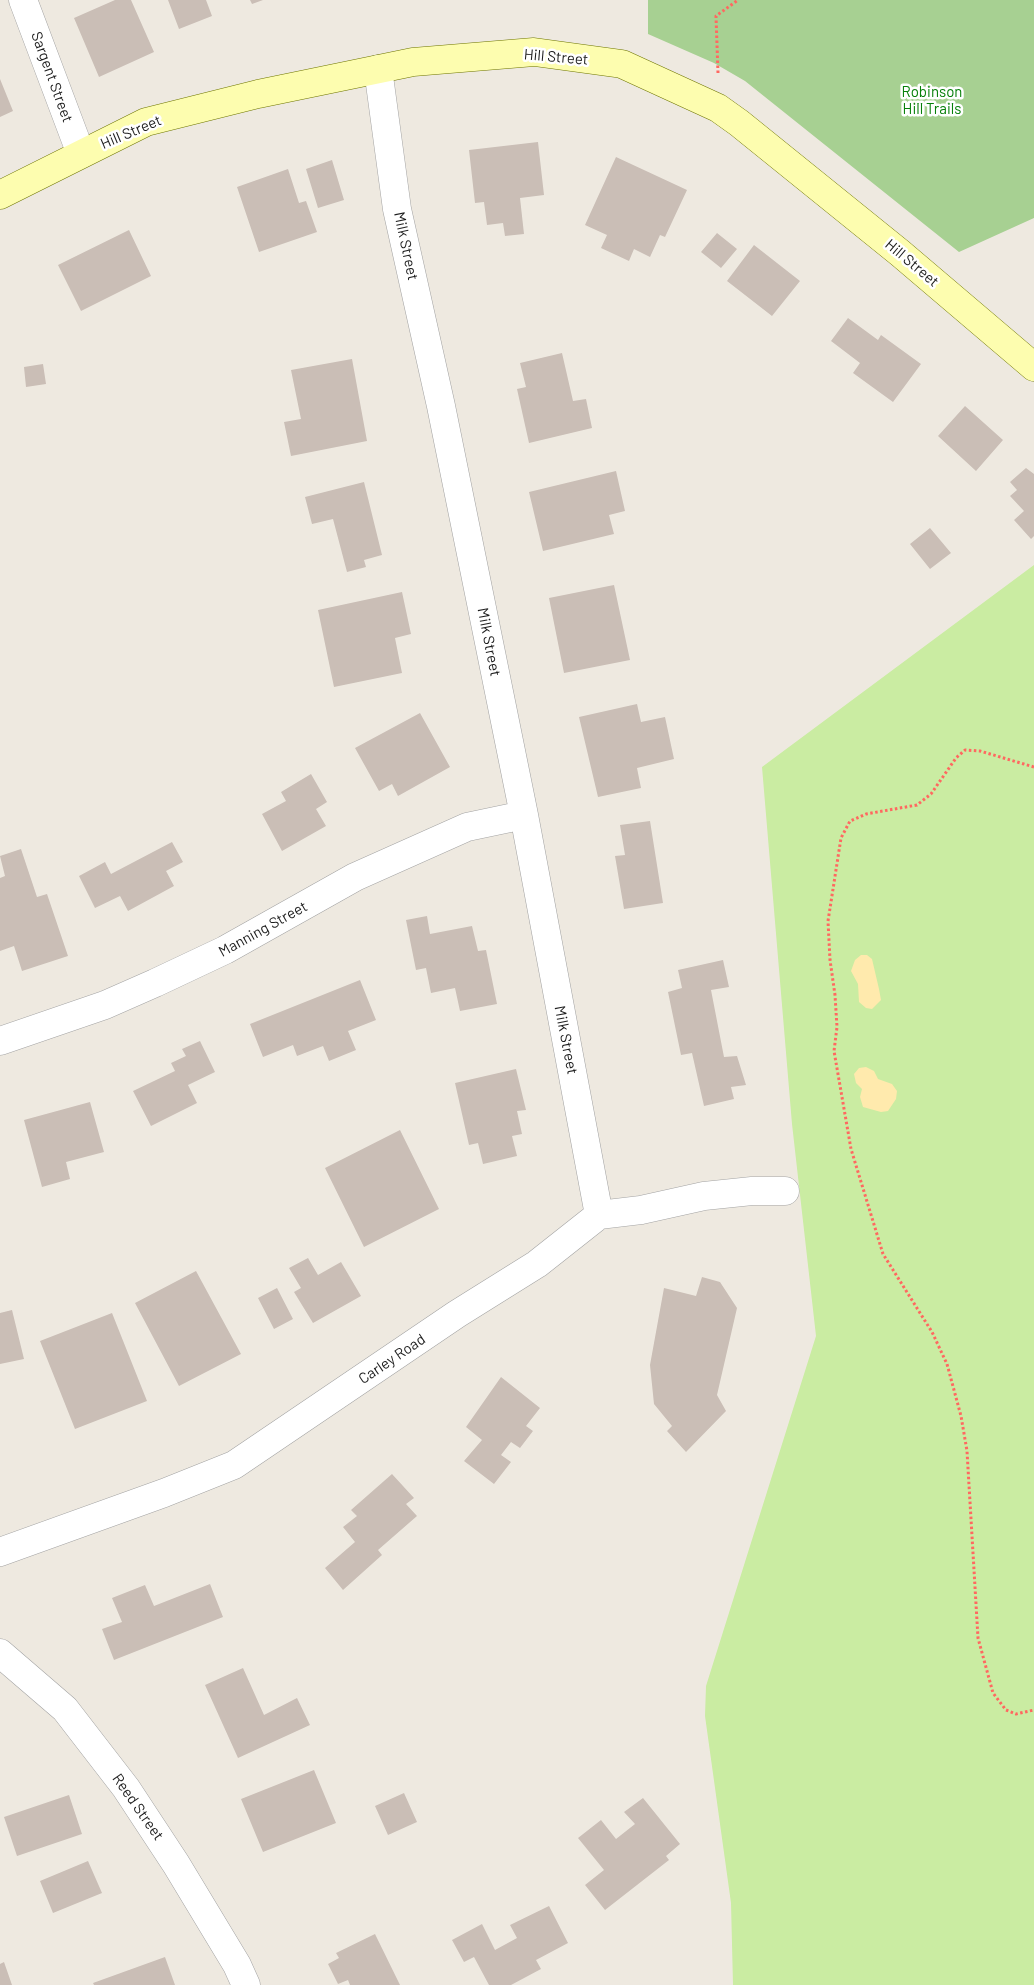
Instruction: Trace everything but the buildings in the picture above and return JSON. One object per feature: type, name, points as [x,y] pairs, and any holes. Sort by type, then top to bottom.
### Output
[{"type":"street","name":"Sargent Street","points":[[23,0],[80,154]]},
{"type":"street","name":"Hill Street","points":[[0,195],[146,122],[258,94],[412,62],[534,52],[622,64],[718,108],[879,235],[1034,367]]},
{"type":"street","name":"Milk Street","points":[[378,69],[397,209],[441,406],[524,815],[599,1216]]},
{"type":"street","name":"Manning Street","points":[[0,1041],[105,1005],[142,988],[224,950],[355,877],[467,826],[524,815]]},
{"type":"street","name":"Carley Road","points":[[0,1552],[164,1493],[234,1465],[457,1314],[537,1264],[599,1216],[714,1195],[752,1191],[785,1191]]},
{"type":"street","name":"Reed Street","points":[[0,1653],[65,1709],[126,1788],[176,1864],[237,1965],[246,1985]]},
{"type":"path","points":[[718,108],[716,16],[738,0]]},
{"type":"path","points":[[1034,766],[980,750],[965,750],[956,758],[932,794],[917,805],[866,814],[850,821],[841,838],[828,921],[837,1027],[834,1051],[851,1149],[884,1254],[932,1332],[947,1364],[961,1416],[968,1461],[978,1638],[993,1693],[1006,1710],[1016,1714],[1034,1710]]},
{"type":"green space","name":"Robinson Hill Trails","points":[[648,0],[1034,0],[1034,218],[959,252],[745,81],[714,63],[648,34]]},
{"type":"green space","points":[[1034,565],[1034,1985],[733,1985],[731,1903],[705,1716],[706,1686],[816,1336],[792,1124],[762,767]]},
{"type":"sand","points":[[861,955],[867,955],[872,959],[879,989],[881,1000],[872,1009],[866,1008],[859,1002],[858,984],[851,971],[855,960]]},
{"type":"sand","points":[[866,1067],[874,1071],[878,1079],[892,1084],[897,1091],[896,1099],[888,1111],[881,1112],[863,1107],[860,1097],[862,1089],[856,1083],[854,1074],[859,1068]]}]
